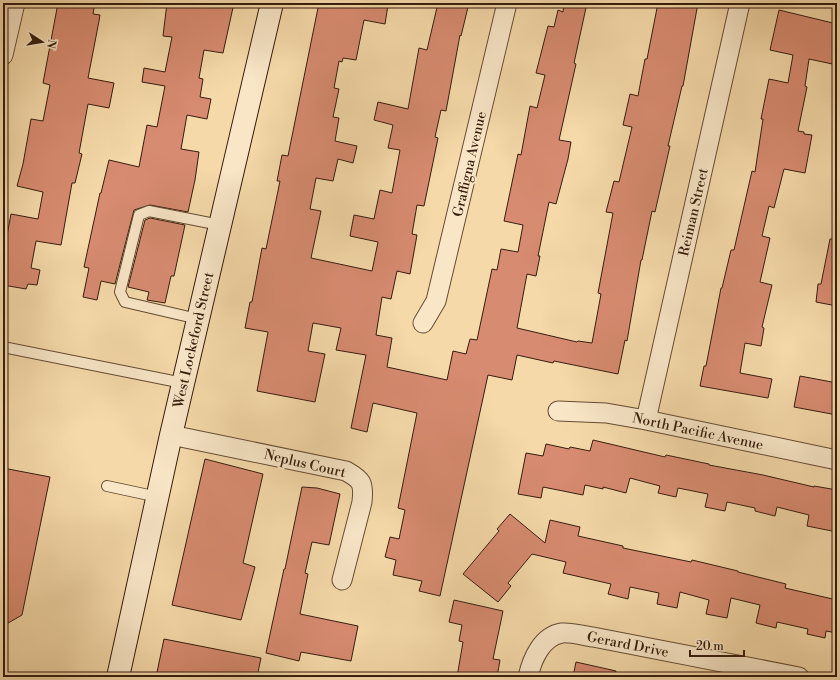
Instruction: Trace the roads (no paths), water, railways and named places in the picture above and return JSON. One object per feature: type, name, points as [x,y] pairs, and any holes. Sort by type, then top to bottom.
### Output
[{"type":"street","points":[[3,55],[15,3]]},
{"type":"street","name":"West Lockeford Street","points":[[118,677],[171,435],[272,3]]},
{"type":"street","name":"Graffigna Avenue","points":[[423,322],[436,301],[507,3]]},
{"type":"street","name":"Reiman Street","points":[[646,420],[740,3]]},
{"type":"street","name":"North Pacific Avenue","points":[[558,411],[606,413],[646,420],[837,460]]},
{"type":"street","name":"Neplus Court","points":[[171,435],[346,470],[358,478],[363,488],[362,502],[342,580]]},
{"type":"street","name":"Gerard Drive","points":[[528,677],[540,647],[550,636],[563,633],[601,638],[798,677]]},
{"type":"lane","points":[[198,319],[125,302],[120,292],[139,215],[149,211],[220,225]]},
{"type":"lane","points":[[3,347],[183,383]]},
{"type":"lane","points":[[107,486],[158,497]]}]
